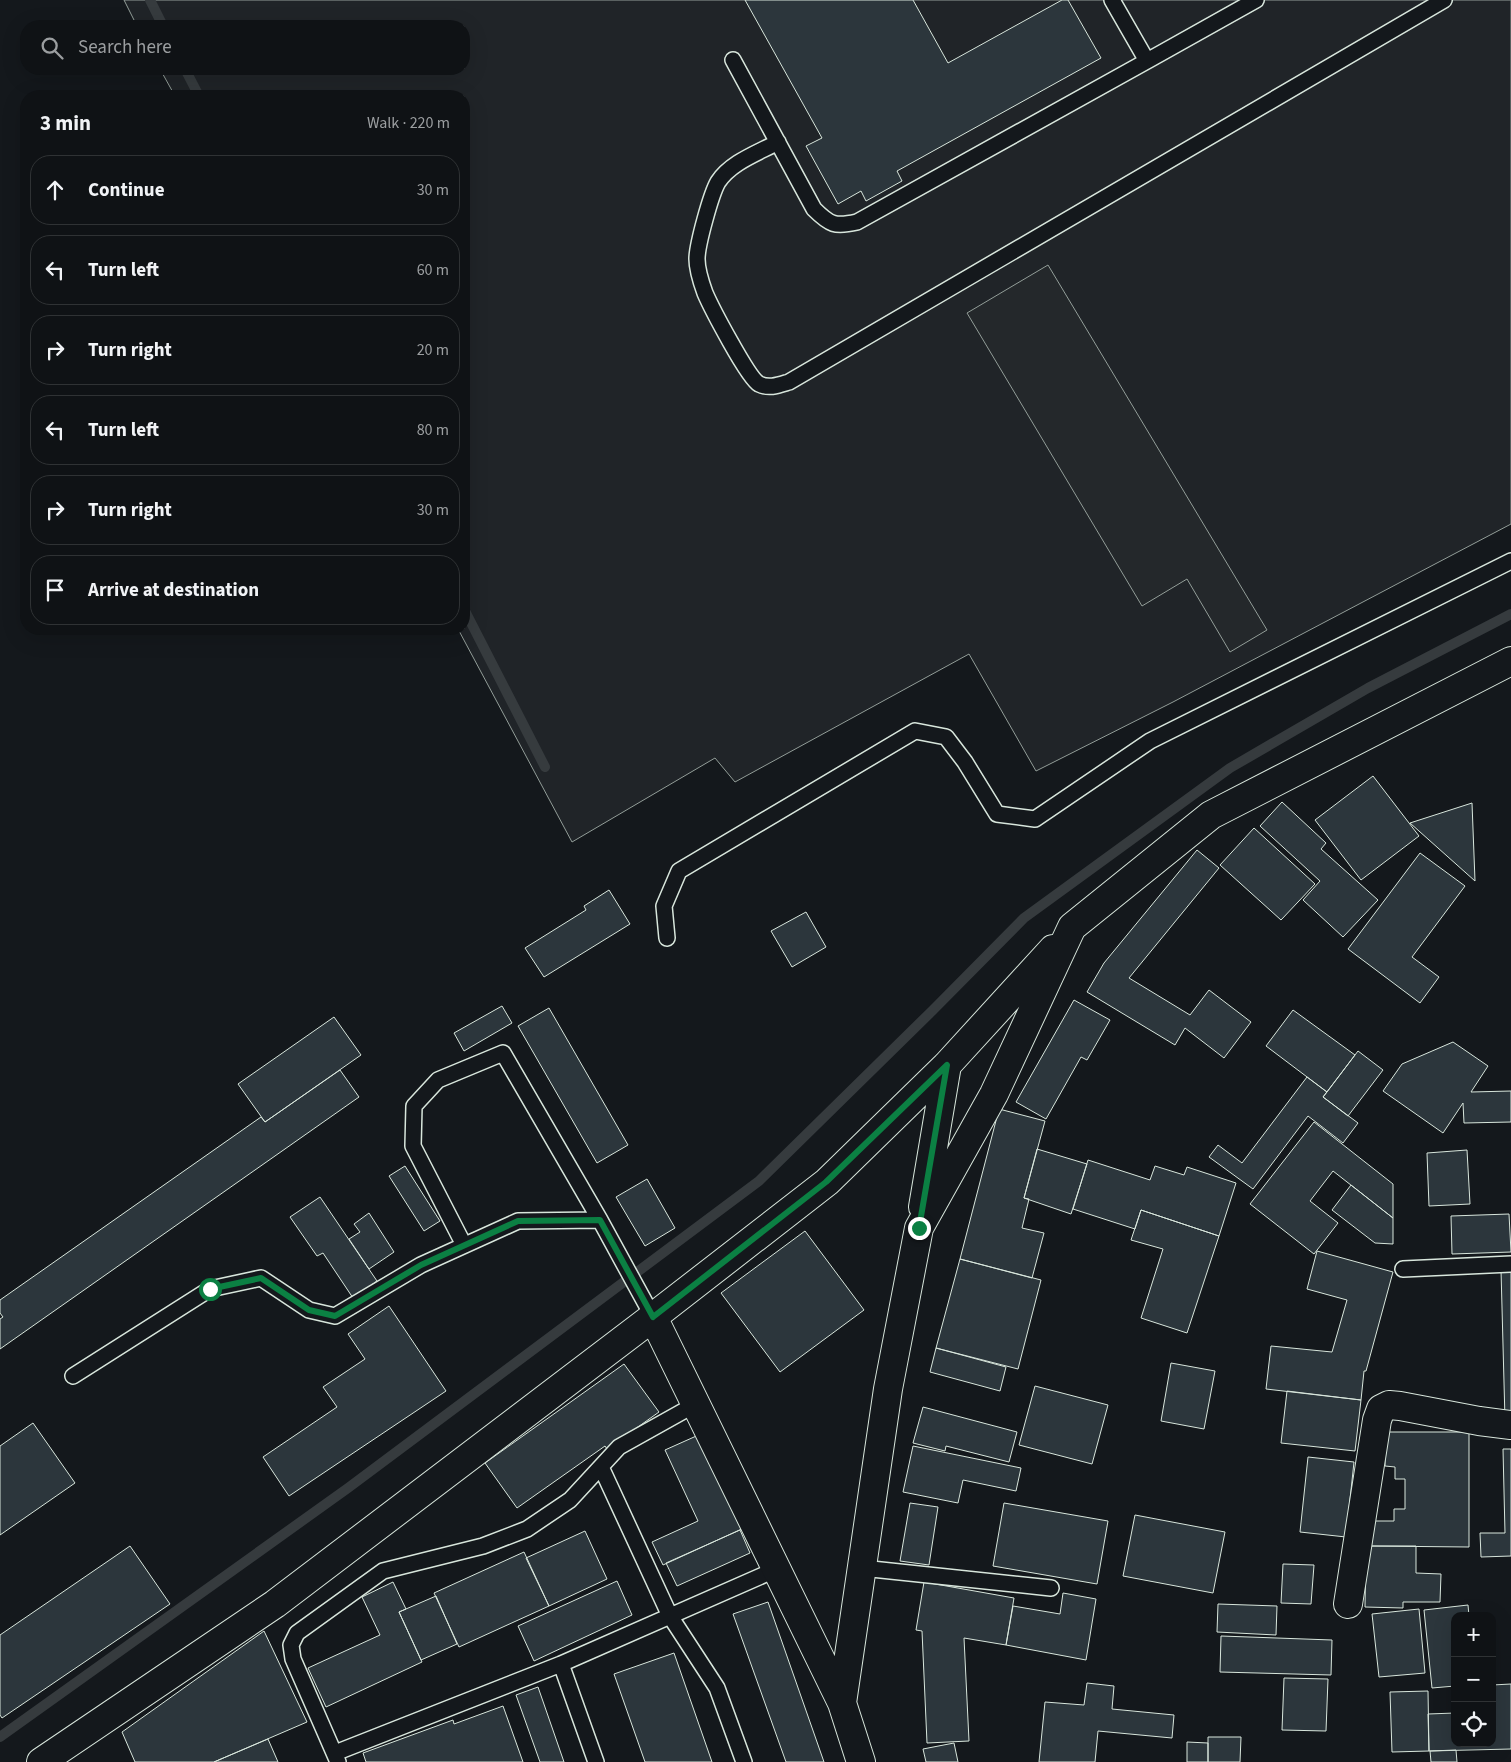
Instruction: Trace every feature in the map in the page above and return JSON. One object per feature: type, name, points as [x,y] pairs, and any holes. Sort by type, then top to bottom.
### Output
[{"type":"street","points":[[41,1762],[275,1604],[653,1317],[826,1182],[947,1065],[1072,927],[1212,815],[1511,661]]},
{"type":"street","points":[[919,1228],[994,1094],[1072,927]]},
{"type":"street","points":[[842,1704],[888,1389],[919,1228],[947,1065]]},
{"type":"street","points":[[653,1317],[842,1704],[861,1762]]},
{"type":"street","points":[[1348,1604],[1381,1409],[1389,1405],[1400,1406],[1511,1425]]},
{"type":"lane","points":[[1112,0],[1147,61]]},
{"type":"lane","points":[[733,60],[814,209],[826,222],[840,226],[857,222],[1256,0]]},
{"type":"lane","points":[[778,142],[727,171],[717,183],[700,241],[697,259],[705,293],[747,370],[759,384],[773,387],[789,382],[1444,0]]},
{"type":"lane","points":[[667,938],[664,906],[679,871],[915,731],[946,737],[965,762],[997,814],[1036,819],[1150,742],[1511,561]]},
{"type":"lane","points":[[464,1246],[412,1146],[414,1106],[438,1080],[503,1052],[612,1241],[653,1317]]},
{"type":"lane","points":[[73,1376],[210,1289],[261,1278],[309,1310],[335,1316],[421,1265],[518,1221],[600,1220]]},
{"type":"lane","points":[[1402,1269],[1511,1264]]},
{"type":"lane","points":[[696,1404],[619,1447],[570,1500],[527,1530],[483,1546],[383,1571],[297,1633],[291,1644],[293,1659],[337,1757],[561,1664],[777,1568]]},
{"type":"lane","points":[[600,1467],[670,1616],[717,1688],[744,1762]]},
{"type":"lane","points":[[862,1568],[1052,1588]]},
{"type":"lane","points":[[561,1664],[596,1762]]},
{"type":"shaded area","points":[[124,0],[1511,0],[1511,524],[1173,702],[1036,771],[969,654],[735,782],[715,758],[572,842],[461,635],[470,635],[470,90],[172,90],[163,75],[470,75],[470,20],[134,20]]},
{"type":"shaded area","points":[[1048,265],[1267,630],[1230,652],[1187,579],[1142,606],[967,313]]},
{"type":"building","points":[[745,0],[913,0],[948,63],[1062,0],[1068,0],[1101,58],[897,171],[902,181],[866,201],[861,191],[838,204],[806,146],[822,138]]},
{"type":"building","points":[[1373,776],[1419,836],[1361,880],[1315,820]]},
{"type":"building","points":[[1282,802],[1326,843],[1321,849],[1378,900],[1343,937],[1303,900],[1320,881],[1260,826]]},
{"type":"building","points":[[1472,803],[1475,881],[1410,823]]},
{"type":"building","points":[[1254,828],[1315,884],[1281,920],[1220,865]]},
{"type":"building","points":[[1197,850],[1219,868],[1129,978],[1190,1015],[1209,990],[1251,1022],[1224,1058],[1185,1028],[1175,1045],[1087,992],[1104,963]]},
{"type":"building","points":[[1420,853],[1465,886],[1412,957],[1439,977],[1420,1003],[1348,949]]},
{"type":"building","points":[[609,890],[630,924],[544,977],[525,948],[586,910],[584,906]]},
{"type":"building","points":[[806,912],[826,947],[792,967],[771,931]]},
{"type":"building","points":[[1074,1000],[1110,1020],[1087,1060],[1081,1057],[1046,1119],[1016,1102]]},
{"type":"building","points":[[502,1006],[512,1023],[464,1051],[454,1033]]},
{"type":"building","points":[[549,1008],[628,1145],[597,1163],[518,1026]]},
{"type":"building","points":[[1293,1010],[1355,1055],[1327,1092],[1266,1046]]},
{"type":"building","points":[[334,1017],[361,1055],[265,1122],[238,1084]]},
{"type":"building","points":[[1453,1042],[1488,1066],[1471,1092],[1511,1091],[1511,1122],[1464,1123],[1463,1103],[1443,1133],[1383,1091],[1402,1064]]},
{"type":"building","points":[[1358,1051],[1383,1070],[1348,1116],[1323,1097]]},
{"type":"building","points":[[340,1070],[359,1097],[0,1349],[0,1319],[3,1317],[0,1313],[0,1300],[261,1117],[265,1122]]},
{"type":"building","points":[[1307,1077],[1327,1092],[1323,1097],[1358,1123],[1343,1143],[1308,1116],[1253,1189],[1209,1157],[1218,1145],[1242,1163]]},
{"type":"building","points":[[999,1109],[1045,1121],[1024,1198],[1029,1199],[1022,1228],[1044,1233],[1032,1278],[960,1259]]},
{"type":"building","points":[[1314,1122],[1393,1184],[1393,1218],[1333,1171],[1310,1201],[1338,1223],[1314,1254],[1250,1204]]},
{"type":"building","points":[[1037,1149],[1087,1164],[1071,1214],[1024,1198]]},
{"type":"building","points":[[1467,1150],[1470,1204],[1429,1206],[1427,1153]]},
{"type":"building","points":[[1088,1160],[1150,1180],[1155,1166],[1184,1175],[1187,1167],[1236,1183],[1219,1236],[1141,1210],[1135,1229],[1073,1209]]},
{"type":"building","points":[[405,1166],[440,1221],[424,1231],[389,1176]]},
{"type":"building","points":[[647,1179],[675,1228],[645,1246],[616,1197]]},
{"type":"building","points":[[1351,1185],[1393,1218],[1393,1244],[1375,1243],[1332,1210]]},
{"type":"building","points":[[320,1197],[377,1281],[353,1298],[323,1253],[317,1256],[290,1217]]},
{"type":"building","points":[[1141,1210],[1219,1236],[1187,1333],[1141,1318],[1163,1249],[1131,1240]]},
{"type":"building","points":[[369,1213],[394,1252],[369,1269],[349,1239],[360,1232],[354,1224]]},
{"type":"building","points":[[1509,1214],[1511,1252],[1452,1254],[1451,1216]]},
{"type":"building","points":[[805,1231],[864,1310],[780,1372],[721,1293]]},
{"type":"building","points":[[1317,1251],[1393,1272],[1366,1371],[1364,1371],[1361,1400],[1266,1389],[1271,1346],[1332,1352],[1347,1300],[1307,1289]]},
{"type":"building","points":[[960,1259],[1041,1280],[1018,1369],[936,1348]]},
{"type":"building","points":[[1501,1270],[1511,1270],[1511,1419],[1505,1420]]},
{"type":"building","points":[[389,1306],[446,1391],[289,1496],[263,1457],[337,1407],[323,1387],[365,1359],[348,1334]]},
{"type":"building","points":[[936,1348],[1006,1367],[1000,1391],[930,1372]]},
{"type":"building","points":[[1171,1363],[1215,1371],[1204,1429],[1161,1421]]},
{"type":"building","points":[[624,1364],[659,1412],[607,1449],[605,1446],[517,1508],[485,1463]]},
{"type":"building","points":[[1035,1386],[1108,1405],[1092,1464],[1019,1445]]},
{"type":"building","points":[[1287,1391],[1361,1400],[1355,1451],[1281,1443]]},
{"type":"building","points":[[923,1407],[1017,1432],[1009,1462],[946,1446],[945,1451],[913,1443]]},
{"type":"building","points":[[33,1423],[75,1483],[0,1535],[0,1446]]},
{"type":"building","points":[[1385,1432],[1469,1432],[1469,1547],[1369,1546],[1370,1521],[1394,1521],[1394,1509],[1405,1509],[1405,1479],[1395,1479],[1395,1467],[1385,1466]]},
{"type":"building","points":[[703,1433],[746,1527],[663,1565],[652,1542],[698,1521],[665,1450]]},
{"type":"building","points":[[913,1446],[1021,1468],[1016,1491],[963,1480],[958,1503],[903,1492]]},
{"type":"building","points":[[1503,1449],[1511,1449],[1511,1556],[1481,1557],[1480,1533],[1505,1533]]},
{"type":"building","points":[[1308,1457],[1354,1462],[1346,1537],[1300,1532]]},
{"type":"building","points":[[910,1503],[938,1507],[929,1565],[900,1561]]},
{"type":"building","points":[[1004,1503],[1108,1521],[1097,1584],[993,1566]]},
{"type":"building","points":[[1135,1515],[1225,1532],[1213,1593],[1123,1576]]},
{"type":"building","points":[[740,1530],[750,1553],[677,1586],[666,1563]]},
{"type":"building","points":[[585,1531],[607,1579],[549,1606],[526,1558]]},
{"type":"building","points":[[130,1546],[170,1604],[2,1718],[0,1715],[0,1635]]},
{"type":"building","points":[[1366,1546],[1416,1546],[1416,1573],[1441,1574],[1440,1602],[1403,1602],[1403,1608],[1365,1607]]},
{"type":"building","points":[[524,1552],[549,1606],[459,1647],[434,1593]]},
{"type":"building","points":[[1283,1564],[1314,1565],[1311,1604],[1281,1603]]},
{"type":"building","points":[[617,1581],[632,1615],[534,1661],[518,1626]]},
{"type":"building","points":[[393,1582],[406,1609],[399,1612],[422,1662],[326,1707],[308,1668],[380,1635],[362,1597]]},
{"type":"building","points":[[924,1582],[1014,1598],[1006,1645],[964,1638],[969,1741],[927,1743],[922,1631],[916,1630]]},
{"type":"building","points":[[1063,1593],[1096,1599],[1086,1660],[1006,1645],[1013,1606],[1060,1614]]},
{"type":"building","points":[[436,1596],[457,1644],[421,1660],[399,1612]]},
{"type":"building","points":[[768,1602],[824,1762],[786,1762],[733,1614]]},
{"type":"building","points":[[1218,1604],[1277,1606],[1276,1635],[1217,1632]]},
{"type":"building","points":[[1468,1605],[1469,1612],[1451,1612],[1451,1686],[1432,1688],[1424,1610]]},
{"type":"building","points":[[1419,1609],[1425,1673],[1379,1677],[1372,1614]]},
{"type":"building","points":[[264,1631],[307,1722],[214,1762],[135,1762],[122,1732]]},
{"type":"building","points":[[1221,1636],[1332,1640],[1331,1675],[1220,1672]]},
{"type":"building","points":[[674,1653],[712,1762],[645,1762],[614,1674]]},
{"type":"building","points":[[1284,1678],[1328,1679],[1326,1731],[1282,1730]]},
{"type":"building","points":[[1087,1683],[1114,1686],[1112,1709],[1174,1715],[1172,1738],[1098,1731],[1095,1762],[1039,1762],[1045,1702],[1084,1705]]},
{"type":"building","points":[[1511,1684],[1511,1749],[1429,1751],[1428,1714],[1451,1713],[1451,1747],[1496,1747],[1496,1685]]},
{"type":"building","points":[[538,1687],[564,1762],[540,1762],[516,1695]]},
{"type":"building","points":[[1428,1691],[1429,1751],[1392,1752],[1390,1692]]},
{"type":"building","points":[[503,1706],[523,1762],[366,1762],[363,1753],[453,1720],[454,1724]]},
{"type":"building","points":[[1208,1737],[1241,1737],[1240,1762],[1208,1762]]},
{"type":"building","points":[[268,1739],[278,1762],[214,1762]]},
{"type":"building","points":[[1187,1742],[1208,1743],[1208,1762],[1187,1762]]},
{"type":"building","points":[[954,1743],[958,1762],[926,1762],[923,1749]]},
{"type":"building","points":[[1456,1750],[1457,1762],[1431,1762],[1430,1751]]},
{"type":"waterway","points":[[150,0],[160,20]]},
{"type":"waterway","points":[[188,75],[196,90]]},
{"type":"waterway","points":[[0,1737],[348,1488],[759,1181],[1024,918],[1230,768],[1368,688],[1511,614]]},
{"type":"waterway","points":[[470,621],[545,767]]},
{"type":"route","points":[[210,1289],[261,1278],[309,1310],[335,1316],[421,1265],[518,1221],[600,1220],[653,1317],[826,1182],[947,1065],[919,1228]]}]
